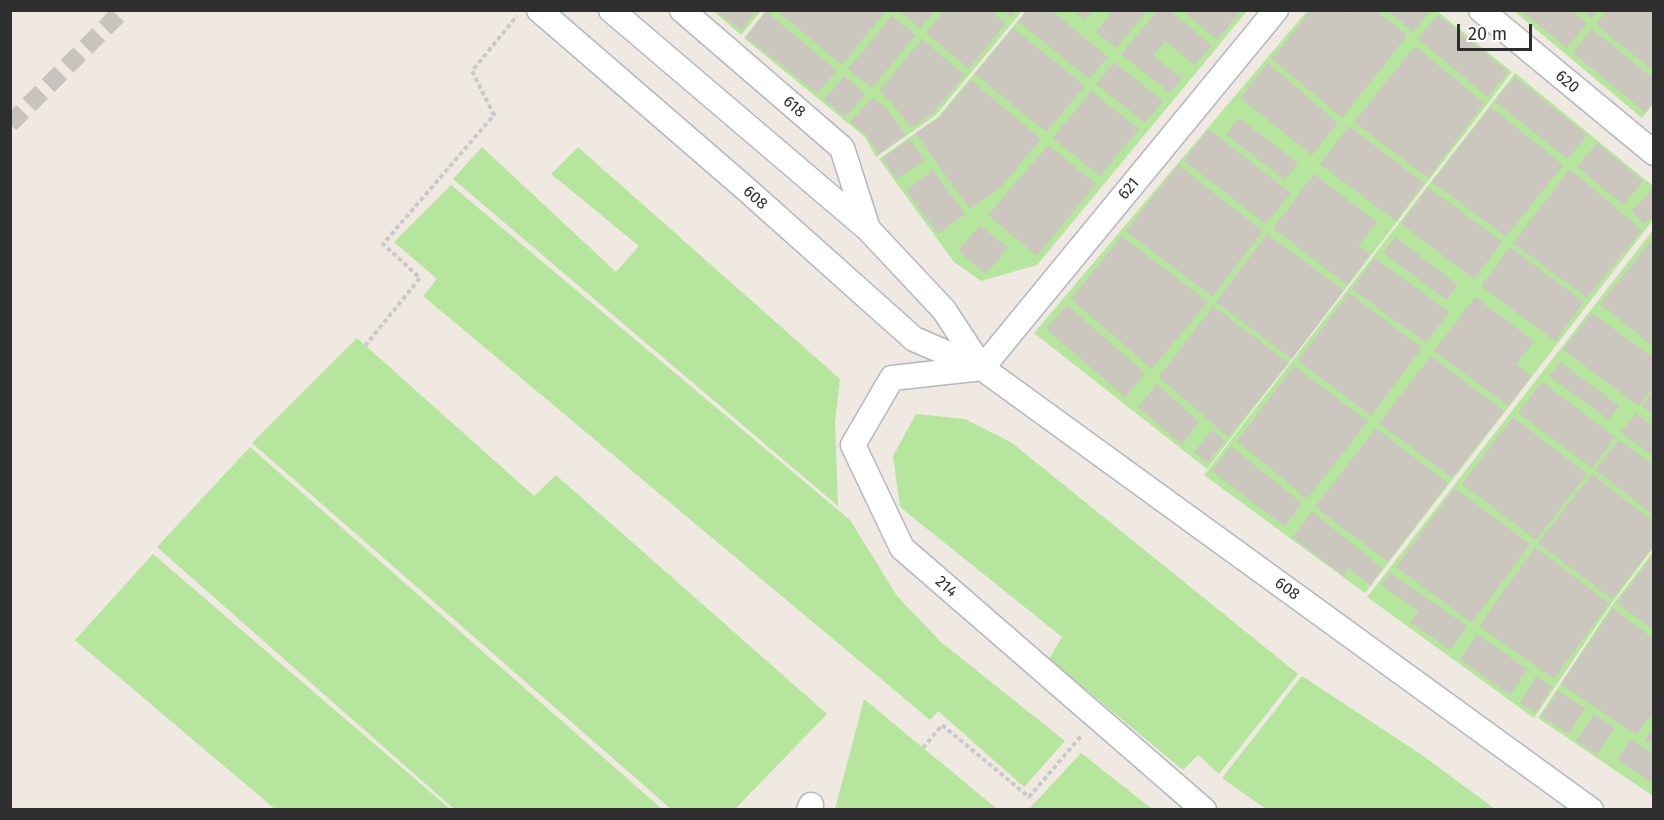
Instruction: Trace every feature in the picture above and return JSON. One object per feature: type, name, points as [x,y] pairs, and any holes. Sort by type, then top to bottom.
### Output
[{"type":"street","name":"608","points":[[539,10],[746,189],[914,339],[982,368],[1592,810]]},
{"type":"street","name":"608","points":[[611,10],[868,229],[944,310],[982,368]]},
{"type":"street","name":"618","points":[[682,10],[842,148],[868,229]]},
{"type":"street","name":"621","points":[[982,368],[1276,10]]},
{"type":"street","name":"620","points":[[1480,10],[1653,153]]},
{"type":"street","name":"214","points":[[982,368],[892,378],[853,445],[902,548],[1204,810]]},
{"type":"path","points":[[365,345],[420,279],[382,244],[494,115],[472,71],[521,10]]},
{"type":"path","points":[[923,748],[942,725],[1029,797],[1097,718]]},
{"type":"green space","points":[[713,11],[761,11],[741,35]]},
{"type":"green space","points":[[766,11],[1022,11],[936,115],[876,157],[865,137],[744,38]]},
{"type":"green space","points":[[1026,11],[1247,11],[1037,265],[981,281],[954,262],[879,159],[938,117]]},
{"type":"green space","points":[[1307,11],[1437,11],[1512,72],[1207,469],[1034,333]]},
{"type":"green space","points":[[1514,11],[1653,11],[1653,104],[1642,118]]},
{"type":"green space","points":[[1515,73],[1653,186],[1653,220],[1365,593],[1204,475]]},
{"type":"green space","points":[[482,147],[616,272],[639,246],[551,174],[578,147],[840,379],[835,422],[838,506],[453,179]]},
{"type":"green space","points":[[451,185],[850,520],[897,596],[941,642],[1065,741],[1024,787],[938,711],[930,720],[423,296],[437,279],[394,242]]},
{"type":"green space","points":[[1653,230],[1653,548],[1612,603],[1534,718],[1367,597]]},
{"type":"green space","points":[[357,338],[534,496],[556,475],[827,714],[735,809],[671,809],[252,443]]},
{"type":"green space","points":[[916,414],[965,419],[1012,443],[1298,674],[1219,774],[1198,755],[1183,770],[1049,659],[1062,637],[900,507],[893,456]]},
{"type":"green space","points":[[250,447],[662,809],[454,809],[157,547]]},
{"type":"green space","points":[[1653,552],[1653,796],[1538,718],[1613,604]]},
{"type":"green space","points":[[153,554],[450,809],[275,809],[75,640]]},
{"type":"green space","points":[[1302,676],[1422,755],[1495,809],[1266,809],[1222,778]]},
{"type":"green space","points":[[864,699],[997,809],[835,809]]},
{"type":"green space","points":[[1081,753],[1152,809],[1029,809]]},
{"type":"building","points":[[722,10],[757,10],[741,30],[719,14]]},
{"type":"building","points":[[776,10],[884,10],[885,12],[842,65]]},
{"type":"building","points":[[897,10],[935,10],[920,28]]},
{"type":"building","points":[[945,10],[991,10],[1006,23],[969,69],[926,33]]},
{"type":"building","points":[[1003,10],[1016,10],[1011,17]]},
{"type":"building","points":[[1027,10],[1051,10],[1108,57],[1089,79],[1018,21]]},
{"type":"building","points":[[1073,10],[1093,10],[1085,20]]},
{"type":"building","points":[[1113,10],[1148,10],[1116,48],[1096,32]]},
{"type":"building","points":[[1158,10],[1169,10],[1212,45],[1195,65],[1165,41],[1153,56],[1182,78],[1170,93],[1121,54]]},
{"type":"building","points":[[1182,10],[1242,10],[1217,40]]},
{"type":"building","points":[[1311,10],[1343,10],[1347,14],[1349,10],[1376,10],[1407,36],[1342,118],[1272,59]]},
{"type":"building","points":[[1387,10],[1431,10],[1413,32]]},
{"type":"building","points":[[1520,10],[1571,10],[1587,23],[1567,48]]},
{"type":"building","points":[[1582,10],[1598,10],[1591,18]]},
{"type":"building","points":[[1607,10],[1654,10],[1654,72],[1596,24]]},
{"type":"building","points":[[766,11],[837,71],[817,93],[746,37]]},
{"type":"building","points":[[1438,15],[1508,72],[1488,97],[1418,39]]},
{"type":"building","points":[[892,16],[916,35],[872,88],[848,69]]},
{"type":"building","points":[[1013,28],[1085,86],[1046,132],[975,74]]},
{"type":"building","points":[[1592,29],[1654,79],[1654,102],[1645,112],[1573,53]]},
{"type":"building","points":[[922,39],[965,75],[932,114],[910,128],[892,103],[879,91]]},
{"type":"building","points":[[1415,46],[1484,103],[1428,178],[1354,122]]},
{"type":"building","points":[[1114,62],[1163,101],[1145,123],[1096,84]]},
{"type":"building","points":[[1268,63],[1338,123],[1312,155],[1240,98]]},
{"type":"building","points":[[844,76],[866,94],[845,117],[824,99]]},
{"type":"building","points":[[1515,77],[1587,135],[1568,159],[1495,102]]},
{"type":"building","points":[[971,80],[1041,139],[1001,187],[970,209],[915,133],[939,118]]},
{"type":"building","points":[[1091,91],[1139,129],[1100,176],[1053,138]]},
{"type":"building","points":[[872,98],[887,109],[906,135],[879,154],[866,135],[850,122]]},
{"type":"building","points":[[1491,107],[1563,165],[1506,237],[1432,182]]},
{"type":"building","points":[[1239,118],[1298,163],[1285,180],[1226,135]]},
{"type":"building","points":[[1349,126],[1424,183],[1396,221],[1320,164]]},
{"type":"building","points":[[1208,129],[1291,193],[1266,224],[1184,161]]},
{"type":"building","points":[[910,139],[925,160],[897,179],[882,158]]},
{"type":"building","points":[[1597,143],[1643,181],[1623,205],[1577,167]]},
{"type":"building","points":[[1048,145],[1096,184],[1037,256],[988,215]]},
{"type":"building","points":[[1178,165],[1263,231],[1212,297],[1126,231]]},
{"type":"building","points":[[1570,169],[1642,230],[1587,298],[1513,243]]},
{"type":"building","points":[[933,170],[965,214],[938,234],[906,190]]},
{"type":"building","points":[[1314,174],[1377,222],[1358,246],[1370,254],[1347,285],[1273,228]]},
{"type":"building","points":[[1428,187],[1502,242],[1474,279],[1401,224]]},
{"type":"building","points":[[1654,188],[1654,214],[1645,224],[1631,211]]},
{"type":"building","points":[[980,225],[1008,248],[986,274],[958,251]]},
{"type":"building","points":[[1267,234],[1344,290],[1292,359],[1216,302]]},
{"type":"building","points":[[1122,236],[1208,302],[1152,369],[1071,299]]},
{"type":"building","points":[[1395,237],[1458,285],[1446,300],[1383,253]]},
{"type":"building","points":[[1652,240],[1654,241],[1654,347],[1600,304]]},
{"type":"building","points":[[1510,247],[1584,302],[1555,341],[1481,286]]},
{"type":"building","points":[[1375,258],[1449,312],[1426,343],[1352,289]]},
{"type":"building","points":[[1349,293],[1422,348],[1371,416],[1298,361]]},
{"type":"building","points":[[1475,297],[1534,341],[1516,365],[1531,376],[1508,406],[1434,351]]},
{"type":"building","points":[[1067,305],[1145,373],[1125,397],[1046,329]]},
{"type":"building","points":[[1213,306],[1289,363],[1228,437],[1159,377]]},
{"type":"building","points":[[1592,313],[1654,358],[1654,387],[1639,406],[1563,350]]},
{"type":"building","points":[[1431,356],[1504,411],[1452,478],[1379,423]]},
{"type":"building","points":[[1560,362],[1619,406],[1609,420],[1549,376]]},
{"type":"building","points":[[1294,366],[1368,421],[1307,499],[1237,441]]},
{"type":"building","points":[[1542,382],[1615,437],[1592,468],[1518,413]]},
{"type":"building","points":[[1157,384],[1199,422],[1182,445],[1138,407]]},
{"type":"building","points":[[1654,391],[1654,415],[1642,406]]},
{"type":"building","points":[[1636,413],[1654,427],[1654,457],[1621,432]]},
{"type":"building","points":[[1513,417],[1587,474],[1536,540],[1462,484]]},
{"type":"building","points":[[1376,428],[1448,483],[1388,562],[1315,507]]},
{"type":"building","points":[[1212,430],[1225,441],[1207,463],[1194,452]]},
{"type":"building","points":[[1619,440],[1654,466],[1654,515],[1595,470]]},
{"type":"building","points":[[1231,446],[1302,503],[1285,527],[1212,471]]},
{"type":"building","points":[[1592,474],[1654,522],[1654,545],[1612,599],[1538,543]]},
{"type":"building","points":[[1455,488],[1530,544],[1472,623],[1396,567]]},
{"type":"building","points":[[1312,511],[1382,568],[1371,586],[1348,568],[1343,576],[1293,537]]},
{"type":"building","points":[[1535,547],[1609,603],[1554,679],[1479,626]]},
{"type":"building","points":[[1654,554],[1654,630],[1617,603]]},
{"type":"building","points":[[1390,573],[1467,626],[1450,650],[1410,622],[1419,611],[1381,585]]},
{"type":"building","points":[[1613,608],[1654,639],[1654,711],[1636,735],[1561,684]]},
{"type":"building","points":[[1477,634],[1527,669],[1510,695],[1460,660]]},
{"type":"building","points":[[1536,676],[1552,686],[1536,713],[1520,703]]},
{"type":"building","points":[[1558,691],[1585,708],[1569,734],[1541,716]]},
{"type":"building","points":[[1594,714],[1615,728],[1597,755],[1576,741]]},
{"type":"building","points":[[1654,728],[1654,745],[1645,740]]},
{"type":"building","points":[[1630,739],[1654,754],[1654,784],[1617,760]]},
{"type":"tunnel","points":[[10,124],[123,10]]}]
